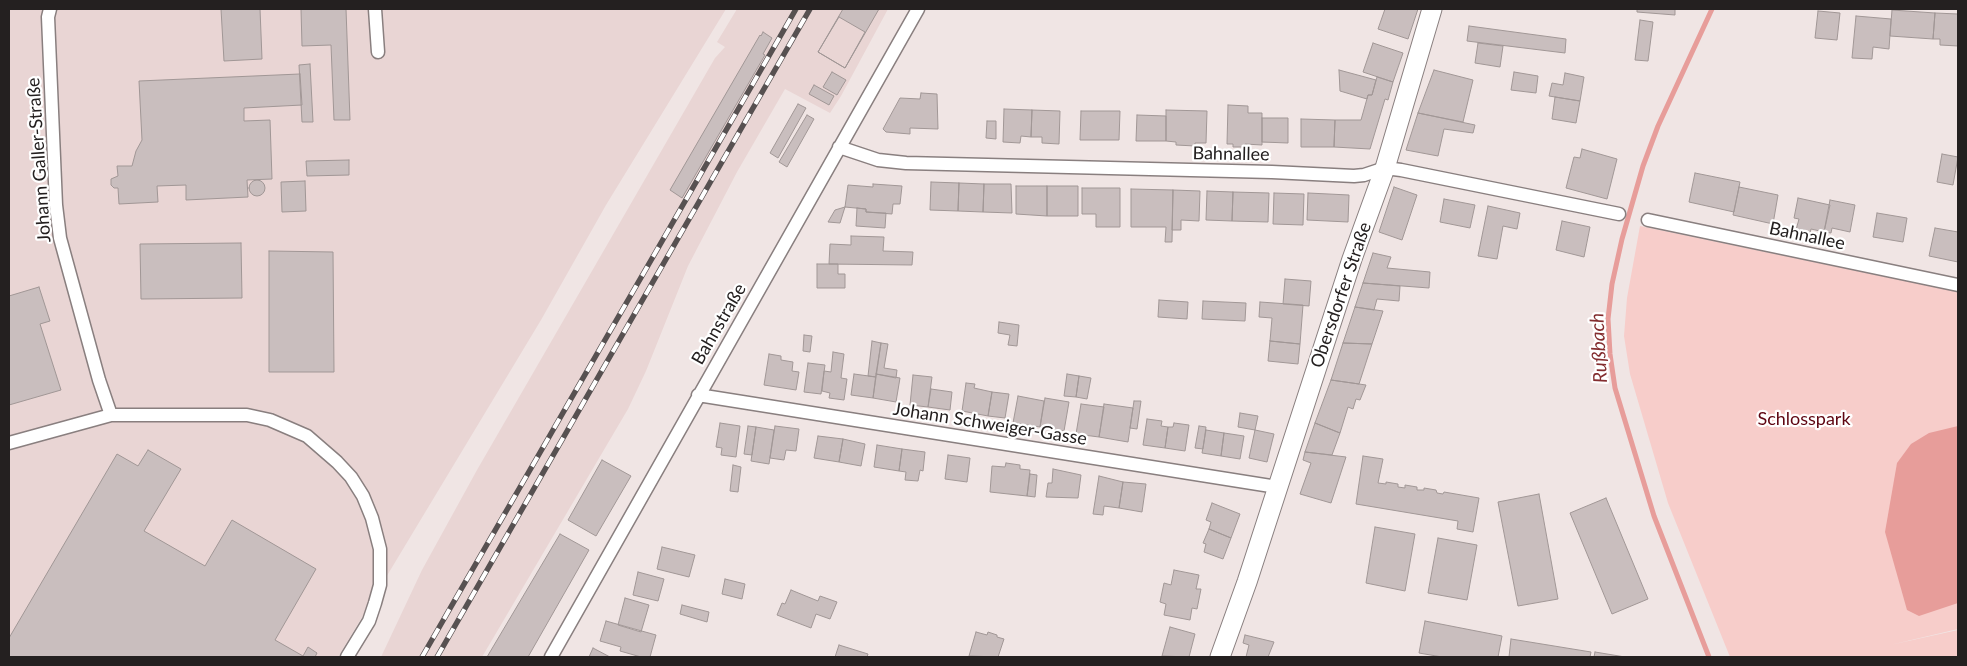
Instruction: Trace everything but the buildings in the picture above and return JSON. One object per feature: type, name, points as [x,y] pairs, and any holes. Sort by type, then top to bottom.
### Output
[{"type":"main road","name":"Obersdorfer Straße","points":[[1220,657],[1247,582],[1352,259],[1385,168],[1432,9]]},
{"type":"street","points":[[375,9],[378,52]]},
{"type":"street","name":"Bahnstraße","points":[[550,657],[918,9]]},
{"type":"street","name":"Johann Galler-Straße","points":[[47,12],[56,205],[60,238],[110,415]]},
{"type":"street","name":"Bahnallee","points":[[840,147],[878,160],[906,163],[1272,172],[1354,176],[1364,175],[1385,168],[1619,214]]},
{"type":"street","name":"Bahnallee","points":[[1648,220],[1958,285]]},
{"type":"street","name":"Johann Schweiger-Gasse","points":[[698,395],[1277,487]]},
{"type":"street","points":[[9,443],[110,415],[247,415],[263,418],[289,427],[307,436],[337,462],[350,477],[362,496],[372,518],[380,550],[380,585],[375,604],[369,621],[348,657]]},
{"type":"shaded area","points":[[9,9],[726,9],[606,205],[541,320],[338,657],[9,657]]},
{"type":"shaded area","points":[[737,9],[888,9],[830,113],[785,89],[737,172],[688,266],[646,371],[628,409],[482,657],[381,657],[422,570],[477,470],[715,58],[725,47],[717,42]]},
{"type":"shaded area","points":[[1958,426],[1958,603],[1919,616],[1907,610],[1885,532],[1897,463],[1911,444],[1929,433]]},
{"type":"green space","name":"Schlosspark","points":[[1640,226],[1958,292],[1958,629],[1890,645],[1958,630],[1958,657],[1730,657],[1668,503],[1630,374],[1624,336],[1627,298]]},
{"type":"waterway","name":"Rußbach","points":[[1709,657],[1654,516],[1615,388],[1610,354],[1608,319],[1612,284],[1622,239],[1643,166],[1658,126],[1712,9]]},
{"type":"railway","points":[[422,657],[796,9]]},
{"type":"railway","points":[[437,657],[810,9]]}]
